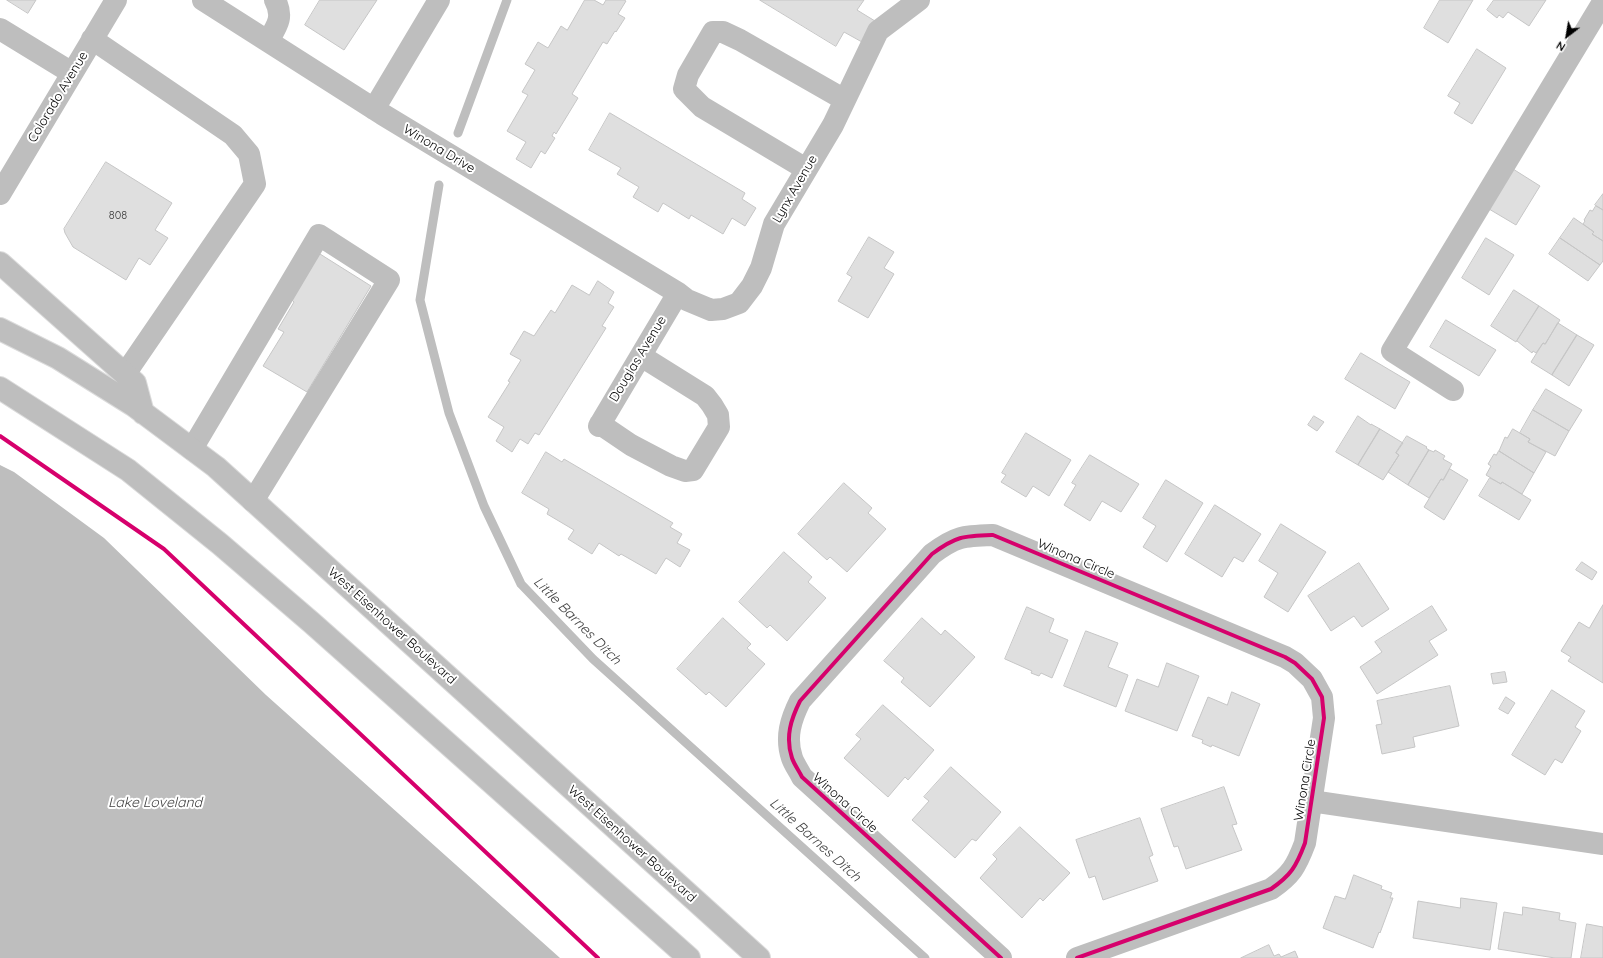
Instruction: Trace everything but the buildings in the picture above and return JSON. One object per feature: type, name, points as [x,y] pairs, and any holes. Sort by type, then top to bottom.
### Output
[{"type":"main road","name":"Colorado Avenue","points":[[0,194],[116,0]]},
{"type":"main road","name":"Winona Drive","points":[[203,0],[374,109],[678,293]]},
{"type":"main road","points":[[268,41],[280,21],[279,6],[275,0]]},
{"type":"main road","points":[[374,109],[439,0]]},
{"type":"main road","name":"Lynx Avenue","points":[[678,293],[688,300],[711,310],[723,309],[739,303],[752,286],[761,268],[774,224],[833,125],[878,31],[919,0]]},
{"type":"main road","points":[[1454,390],[1392,351],[1603,2]]},
{"type":"main road","points":[[0,29],[72,73]]},
{"type":"main road","points":[[806,169],[702,107],[684,90],[688,75],[713,32],[723,32],[740,40],[845,100]]},
{"type":"main road","points":[[92,39],[233,135],[249,154],[255,184],[125,374]]},
{"type":"main road","points":[[192,449],[319,236],[389,280],[253,501]]},
{"type":"main road","points":[[0,263],[135,382],[143,413]]},
{"type":"main road","name":"Douglas Avenue","points":[[640,356],[705,396],[718,415],[719,427],[693,470],[685,471],[670,466],[599,425],[640,356],[678,293]]},
{"type":"main road","name":"West Eisenhower Boulevard","points":[[0,329],[58,358],[143,413],[216,467],[759,958]]},
{"type":"main road","points":[[0,388],[128,470],[220,544],[312,623],[689,958]]},
{"type":"main road","name":"Winona Circle","points":[[1001,958],[802,777],[792,758],[788,736],[792,716],[800,701],[932,554],[948,542],[967,536],[993,535],[1285,657],[1295,662],[1312,679],[1322,697],[1324,718],[1305,843],[1298,862],[1286,878],[1270,889],[1077,958]]},
{"type":"main road","name":"Winona Circle","points":[[1311,801],[1603,844]]},
{"type":"water","name":"Lake Loveland","points":[[0,465],[14,472],[104,538],[266,695],[560,958],[0,958]]},
{"type":"waterway","name":"Little Barnes Ditch","points":[[458,133],[507,0]]},
{"type":"waterway","name":"Little Barnes Ditch","points":[[439,185],[420,300],[449,413],[484,506],[521,584],[593,659],[925,958]]},
{"type":"cycle path","points":[[0,436],[164,549],[598,958]]},
{"type":"cycle path","points":[[1001,958],[802,777],[792,758],[789,743],[790,728],[800,701],[932,554],[947,544],[960,538],[993,535],[1285,657],[1295,663],[1312,679],[1322,697],[1324,718],[1305,843],[1296,864],[1288,875],[1271,889],[1077,958]]}]
